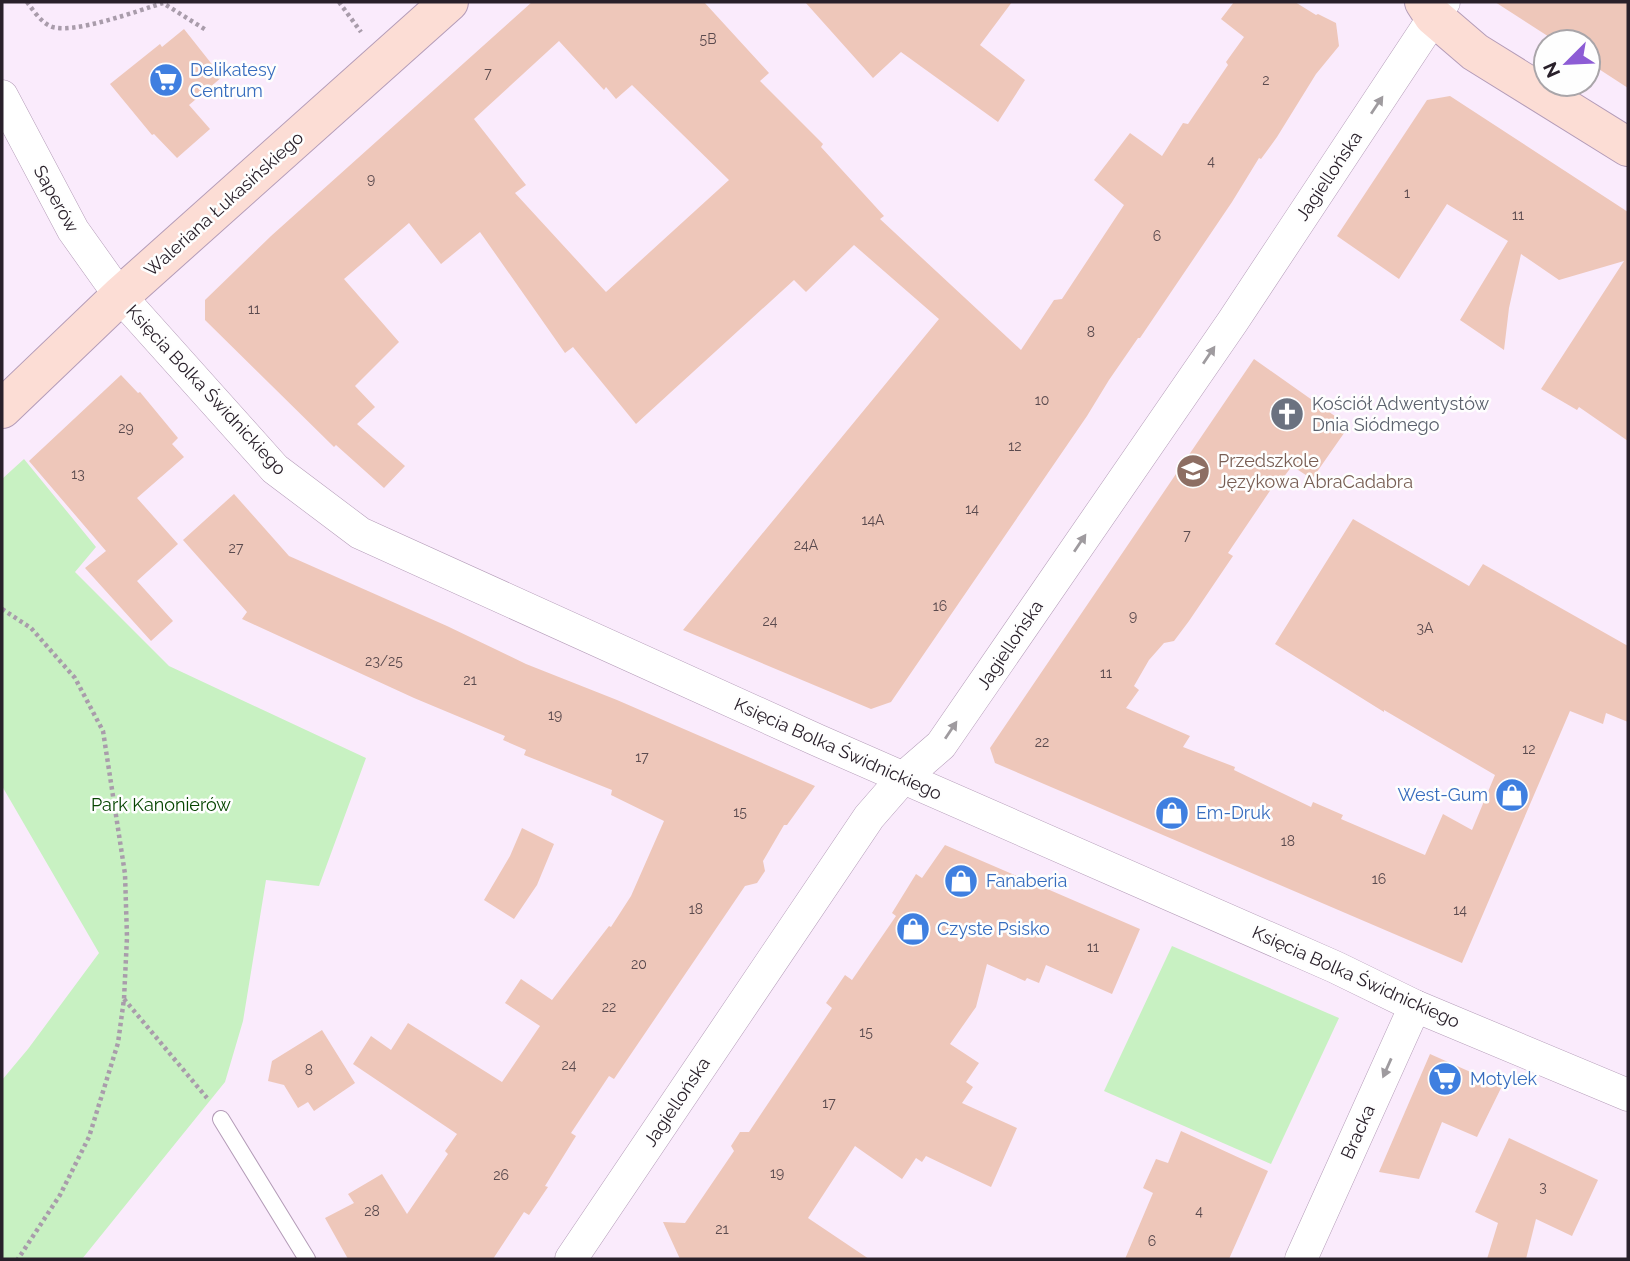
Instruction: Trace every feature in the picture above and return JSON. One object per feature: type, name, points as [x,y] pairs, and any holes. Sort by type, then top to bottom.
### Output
[{"type":"street","name":"Waleriana Łukasińskiego","points":[[2,409],[120,296],[449,2]]},
{"type":"street","points":[[1434,7],[1475,52],[1628,147]]},
{"type":"street","name":"Jagiellońska","points":[[571,1259],[869,817],[903,778],[941,746],[1233,321],[1403,66],[1434,7]]},
{"type":"street","name":"Saperów","points":[[6,115],[73,230],[120,296]]},
{"type":"street","name":"Księcia Bolka Świdnickiego","points":[[120,296],[275,470],[360,533],[903,778],[1335,967],[1415,1006],[1628,1095]]},
{"type":"street","name":"Bracka","points":[[1301,1259],[1415,1006]]},
{"type":"lane","points":[[221,1119],[307,1259]]},
{"type":"path","points":[[26,2],[48,25],[59,28],[82,26],[163,3],[205,30]]},
{"type":"path","points":[[339,2],[362,34]]},
{"type":"path","points":[[2,609],[31,628],[75,678],[103,730],[125,874],[127,937],[124,999],[118,1043],[89,1137],[60,1195],[18,1259]]},
{"type":"path","points":[[124,999],[198,1086]]},
{"type":"green space","name":"Park Kanonierów","points":[[24,459],[96,547],[75,572],[169,666],[366,758],[319,886],[266,880],[243,1021],[225,1082],[82,1259],[2,1259],[2,1080],[99,953],[2,786],[2,479]]},
{"type":"green space","points":[[1172,946],[1339,1018],[1271,1164],[1104,1091]]},
{"type":"building","points":[[532,2],[704,2],[769,73],[760,81],[823,144],[821,147],[884,216],[880,219],[1021,350],[1054,300],[1062,299],[1124,205],[1094,180],[1130,133],[1162,156],[1183,123],[1188,124],[1228,65],[1226,62],[1244,37],[1221,19],[1234,2],[1295,2],[1336,23],[1339,46],[1316,74],[1277,137],[1261,159],[1259,158],[1140,338],[891,702],[871,709],[683,630],[939,319],[854,245],[806,292],[794,280],[636,424],[573,347],[565,353],[480,232],[441,264],[409,223],[344,279],[399,342],[355,386],[375,407],[357,424],[405,466],[384,488],[336,445],[334,447],[205,320],[205,300],[271,236]],"holes":[[[559,41],[604,90],[606,87],[616,99],[632,85],[729,180],[606,292],[515,193],[526,185],[474,119]]]},
{"type":"building","points":[[805,2],[1012,2],[980,45],[1025,80],[998,122],[901,52],[873,78]]},
{"type":"building","points":[[1495,2],[1628,2],[1628,88],[1602,71],[1602,28],[1535,28]]},
{"type":"building","name":"Delikatesy Centrum","points":[[184,29],[222,77],[189,105],[210,129],[177,158],[152,135],[110,84],[160,44],[162,47]]},
{"type":"building","points":[[1450,96],[1628,212],[1628,441],[1579,407],[1577,410],[1541,389],[1624,261],[1559,280],[1521,254],[1509,308],[1504,350],[1460,320],[1508,241],[1447,204],[1399,279],[1337,236],[1427,100]]},
{"type":"building","points":[[1254,359],[1349,426],[1312,479],[1292,466],[1283,478],[1280,476],[1228,553],[1233,556],[1189,621],[1174,641],[1164,643],[1149,660],[1134,686],[1139,690],[1126,708],[1190,736],[1183,747],[1235,767],[1234,770],[1311,807],[1313,802],[1343,815],[1341,819],[1425,855],[1443,814],[1472,830],[1495,775],[1384,712],[1275,644],[1353,519],[1469,586],[1483,564],[1628,646],[1628,722],[1606,713],[1603,724],[1570,711],[1462,963],[995,763],[990,748]]},
{"type":"building","points":[[121,375],[140,392],[178,438],[172,444],[184,457],[137,498],[178,544],[137,581],[173,621],[151,641],[85,568],[106,551],[29,461]]},
{"type":"building","points":[[234,494],[289,556],[526,664],[617,700],[815,786],[787,825],[784,825],[763,861],[765,871],[757,883],[745,886],[614,1079],[609,1076],[571,1133],[576,1136],[545,1186],[548,1187],[529,1215],[524,1212],[493,1259],[348,1259],[325,1218],[354,1203],[348,1194],[382,1174],[407,1214],[448,1154],[445,1151],[457,1134],[353,1064],[371,1036],[391,1050],[408,1023],[502,1082],[540,1026],[505,1003],[521,979],[552,1000],[609,926],[611,927],[631,896],[664,821],[611,795],[612,790],[524,755],[526,750],[503,740],[505,736],[414,698],[242,619],[247,612],[183,540]]},
{"type":"building","points":[[522,828],[554,844],[537,885],[514,919],[484,900],[510,856]]},
{"type":"building","points":[[945,845],[1140,929],[1112,994],[1046,965],[1039,983],[1027,978],[1025,981],[987,964],[976,1007],[950,1044],[979,1063],[966,1082],[973,1087],[962,1103],[1017,1128],[991,1187],[926,1156],[922,1162],[916,1158],[902,1179],[855,1146],[808,1218],[869,1259],[680,1259],[663,1222],[685,1223],[734,1151],[731,1146],[740,1132],[749,1132],[832,1008],[826,1003],[845,975],[852,980],[896,916],[892,913],[916,874],[922,878]]},
{"type":"building","points":[[322,1030],[355,1083],[314,1111],[308,1102],[298,1108],[284,1085],[268,1081],[272,1061]]},
{"type":"building","points":[[1430,1054],[1502,1086],[1477,1137],[1442,1122],[1419,1179],[1379,1172]]},
{"type":"building","points":[[1181,1131],[1268,1171],[1229,1259],[1125,1259],[1153,1193],[1143,1188],[1156,1159],[1168,1163]]},
{"type":"building","points":[[1509,1138],[1598,1180],[1572,1236],[1536,1219],[1526,1259],[1487,1259],[1498,1223],[1475,1212]]},
{"type":"place","name":"Delikatesy Centrum","points":[[166,80]]},
{"type":"place","name":"Kościół Adwentystów Dnia Siódmego","points":[[1287,414]]},
{"type":"place","name":"Przedszkole Językowa AbraCadabra","points":[[1193,471]]},
{"type":"place","name":"West-Gum","points":[[1512,795]]},
{"type":"place","name":"Em-Druk","points":[[1172,813]]},
{"type":"place","name":"Fanaberia","points":[[961,881]]},
{"type":"place","name":"Czyste Psisko","points":[[913,929]]},
{"type":"place","name":"Motylek","points":[[1445,1079]]}]
